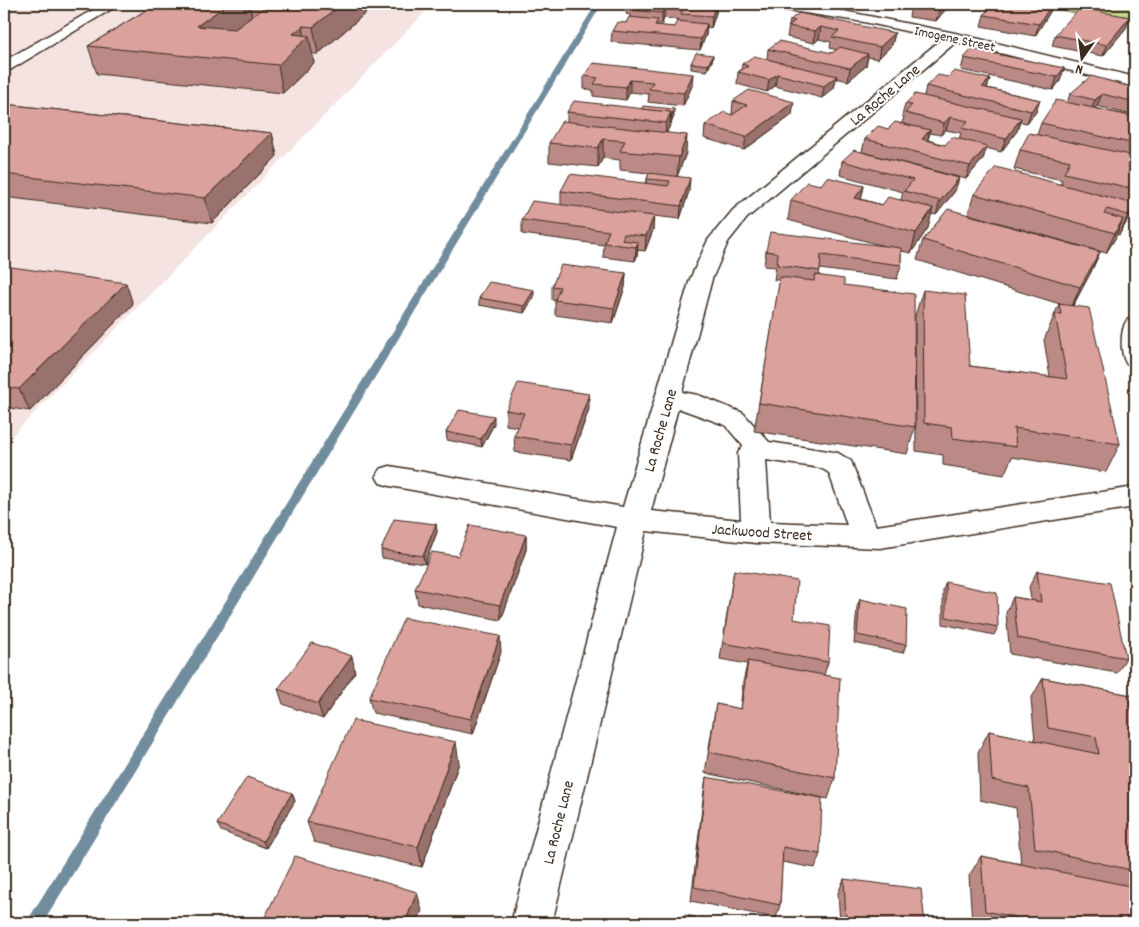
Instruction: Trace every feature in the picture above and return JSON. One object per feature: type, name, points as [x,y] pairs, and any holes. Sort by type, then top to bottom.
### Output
[{"type":"street","points":[[4,67],[113,4]]},
{"type":"street","name":"Imogene Street","points":[[772,4],[809,8],[953,37],[1135,82]]},
{"type":"street","name":"La Roche Lane","points":[[531,923],[634,519],[701,279],[718,240],[740,214],[953,37]]},
{"type":"street","points":[[1135,325],[1135,358]]},
{"type":"street","points":[[668,398],[689,401],[734,419],[762,450]]},
{"type":"street","points":[[756,531],[752,453],[762,450],[828,460],[836,463],[841,468],[865,536]]},
{"type":"street","name":"Jackwood Street","points":[[390,476],[634,519],[786,534],[880,537],[1135,497]]},
{"type":"shaded area","points":[[4,4],[433,4],[4,444]]},
{"type":"green space","points":[[1030,4],[1135,4],[1135,25]]},
{"type":"building","points":[[156,4],[228,4],[197,26],[235,29],[269,4],[342,4],[313,27],[303,26],[293,34],[309,36],[278,65],[88,46]]},
{"type":"building","points":[[633,4],[716,4],[712,16],[681,14],[683,8],[665,7],[662,13],[630,10]]},
{"type":"building","points":[[944,4],[939,10],[911,5]]},
{"type":"building","points":[[992,4],[1052,4],[1039,24],[984,15]]},
{"type":"building","points":[[1080,8],[1130,17],[1107,45],[1055,35]]},
{"type":"building","points":[[799,13],[895,33],[880,47],[832,37],[839,31],[821,27],[815,31],[788,26],[795,21],[790,20]]},
{"type":"building","points":[[629,17],[658,20],[655,25],[674,27],[677,21],[707,24],[701,39],[612,31],[617,22],[626,23]]},
{"type":"building","points":[[779,41],[832,53],[840,47],[868,54],[850,68],[768,49]]},
{"type":"building","points":[[972,49],[1064,68],[1057,77],[964,58]]},
{"type":"building","points":[[696,53],[713,55],[708,65],[691,63]]},
{"type":"building","points":[[754,56],[837,76],[824,86],[777,74],[769,80],[738,72],[748,66],[742,64]]},
{"type":"building","points":[[593,63],[693,74],[684,93],[649,89],[653,82],[630,80],[626,87],[594,84],[598,78],[584,76]]},
{"type":"building","points":[[954,71],[990,79],[982,87],[1040,100],[1031,111],[926,86],[938,75],[948,77]]},
{"type":"building","points":[[1091,76],[1135,88],[1135,102],[1102,94],[1095,100],[1070,94]]},
{"type":"building","points":[[749,90],[794,102],[746,137],[705,125],[724,112],[732,115],[747,105],[733,101]]},
{"type":"building","points":[[915,94],[1021,118],[1006,139],[962,128],[968,121],[950,117],[944,123],[905,113],[912,105],[905,104]]},
{"type":"building","points":[[1056,100],[1135,117],[1135,144],[1041,123]]},
{"type":"building","points":[[574,101],[671,112],[666,123],[567,112]]},
{"type":"building","points":[[4,104],[272,133],[205,198],[4,174]]},
{"type":"building","points":[[643,106],[674,109],[671,118],[671,112],[642,109]]},
{"type":"building","points":[[562,121],[687,135],[679,157],[620,151],[625,141],[603,139],[598,148],[549,143]]},
{"type":"building","points":[[895,122],[930,130],[922,139],[945,145],[952,137],[987,146],[970,166],[865,139],[878,126],[888,129]]},
{"type":"building","points":[[1029,133],[1135,156],[1135,189],[1064,173],[1070,161],[1020,150]]},
{"type":"building","points":[[854,150],[959,178],[940,201],[904,191],[913,180],[842,161]]},
{"type":"building","points":[[996,167],[1134,204],[1128,215],[1107,209],[1104,214],[1123,219],[1115,233],[974,194]]},
{"type":"building","points":[[649,173],[690,178],[681,206],[561,191],[570,174],[668,186],[670,181],[647,179]]},
{"type":"building","points":[[827,177],[864,186],[855,198],[882,205],[888,197],[933,208],[916,233],[791,200],[807,182],[821,185]]},
{"type":"building","points":[[532,201],[654,216],[646,236],[624,234],[622,240],[638,242],[636,247],[604,243],[609,231],[522,220]]},
{"type":"building","points":[[948,209],[1100,252],[1080,287],[923,240]]},
{"type":"building","points":[[770,232],[901,248],[901,265],[821,255],[820,271],[777,265],[778,253],[766,251]]},
{"type":"building","points":[[561,265],[626,273],[614,308],[555,300],[560,287],[552,286]]},
{"type":"building","points":[[4,266],[126,283],[19,389],[4,387]]},
{"type":"building","points":[[815,275],[844,279],[844,285],[914,294],[915,427],[759,403],[780,277],[814,281]]},
{"type":"building","points":[[489,282],[534,290],[524,306],[479,298]]},
{"type":"building","points":[[923,290],[965,295],[970,366],[1067,379],[1055,314],[1061,314],[1059,304],[1089,308],[1120,444],[1014,428],[1016,447],[953,438],[952,427],[924,423]]},
{"type":"building","points":[[518,383],[589,394],[571,445],[514,436],[524,413],[506,410]]},
{"type":"building","points":[[459,410],[494,416],[481,439],[446,432]]},
{"type":"building","points":[[394,519],[436,524],[423,556],[381,550]]},
{"type":"building","points":[[470,525],[526,535],[500,605],[415,589],[432,552],[458,556]]},
{"type":"building","points":[[734,570],[797,581],[794,619],[830,626],[828,662],[723,643]]},
{"type":"building","points":[[1037,571],[1110,583],[1126,658],[1018,638],[1013,597],[1041,602]]},
{"type":"building","points":[[946,582],[997,593],[998,627],[946,617]]},
{"type":"building","points":[[860,599],[907,609],[906,645],[857,635]]},
{"type":"building","points":[[404,618],[500,636],[471,719],[369,698]]},
{"type":"building","points":[[312,643],[352,656],[318,704],[278,689]]},
{"type":"building","points":[[748,661],[840,678],[835,778],[709,752],[716,704],[741,709]]},
{"type":"building","points":[[1043,678],[1131,695],[1135,718],[1135,871],[1035,848],[1029,788],[992,780],[989,731],[1099,754],[1096,737],[1048,728]]},
{"type":"building","points":[[353,720],[456,742],[418,847],[307,822]]},
{"type":"building","points":[[247,777],[292,793],[263,841],[217,824]]},
{"type":"building","points":[[706,777],[822,798],[820,854],[783,847],[780,905],[694,887]]},
{"type":"building","points":[[295,856],[417,892],[405,923],[262,923]]},
{"type":"building","points":[[981,856],[1135,887],[1135,923],[1015,923],[1015,917],[985,911]]},
{"type":"building","points":[[844,879],[921,889],[925,923],[846,923]]},
{"type":"building","points":[[685,915],[722,923],[683,923]]},
{"type":"building","points":[[166,916],[191,923],[162,923]]},
{"type":"waterway","points":[[34,923],[599,4]]}]
